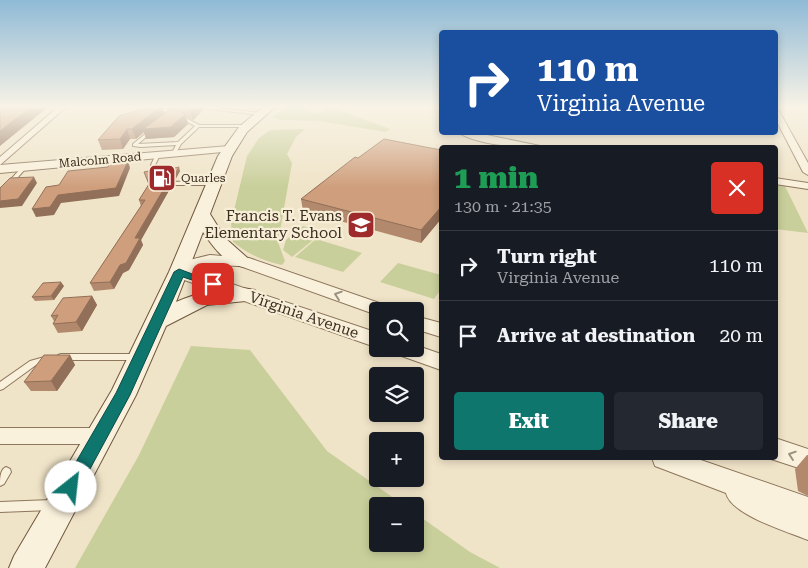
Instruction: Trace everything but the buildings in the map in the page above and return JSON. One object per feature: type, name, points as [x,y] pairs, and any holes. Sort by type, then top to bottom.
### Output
[{"type":"main road","points":[[26,568],[100,436],[140,356],[179,272],[229,149],[243,134]]},
{"type":"main road","points":[[202,214],[210,232],[222,248],[243,262]]},
{"type":"main road","points":[[157,321],[191,302],[208,296],[224,294],[248,295]]},
{"type":"street","points":[[0,162],[33,134]]},
{"type":"street","points":[[787,134],[808,172]]},
{"type":"street","points":[[472,135],[529,145]]},
{"type":"street","name":"Malcolm Road","points":[[0,169],[158,155],[177,148],[229,149]]},
{"type":"street","points":[[778,181],[808,186]]},
{"type":"street","name":"Virginia Avenue","points":[[179,272],[202,260],[224,259],[243,262],[369,306]]},
{"type":"street","name":"Virginia Avenue","points":[[179,272],[369,338]]},
{"type":"street","points":[[424,325],[439,329]]},
{"type":"street","points":[[424,356],[439,361]]},
{"type":"street","points":[[0,436],[100,436]]},
{"type":"street","points":[[778,450],[808,460]]},
{"type":"street","points":[[670,460],[808,511]]},
{"type":"street","points":[[690,467],[808,499]]},
{"type":"street","points":[[690,467],[769,512],[808,526]]},
{"type":"lane","points":[[148,134],[135,145],[177,148],[191,134]]},
{"type":"lane","points":[[0,153],[11,153]]},
{"type":"lane","points":[[158,155],[153,165],[164,184],[214,183]]},
{"type":"lane","points":[[0,194],[25,167]]},
{"type":"lane","points":[[0,388],[33,363],[51,358],[140,356]]},
{"type":"lane","points":[[0,507],[62,504]]},
{"type":"green space","points":[[265,134],[300,134],[287,154],[292,163],[278,242],[285,261],[282,265],[256,256],[233,242],[231,223],[247,156],[259,138]]},
{"type":"green space","points":[[778,185],[785,186],[808,233],[778,229]]},
{"type":"green space","points":[[303,226],[323,232],[292,257],[283,250],[286,240]]},
{"type":"green space","points":[[316,239],[362,253],[343,272],[295,257]]},
{"type":"green space","points":[[398,263],[439,274],[439,292],[434,299],[380,282]]},
{"type":"green space","points":[[191,346],[250,350],[327,451],[369,481],[369,487],[378,487],[392,497],[369,497],[369,552],[424,552],[424,519],[470,552],[500,568],[75,568],[139,455]]},
{"type":"place","name":"Quarles","points":[[162,178]]},
{"type":"place","name":"Francis T. Evans Elementary School","points":[[361,225]]},
{"type":"route","points":[[71,487],[123,395],[179,272],[213,284]]}]
